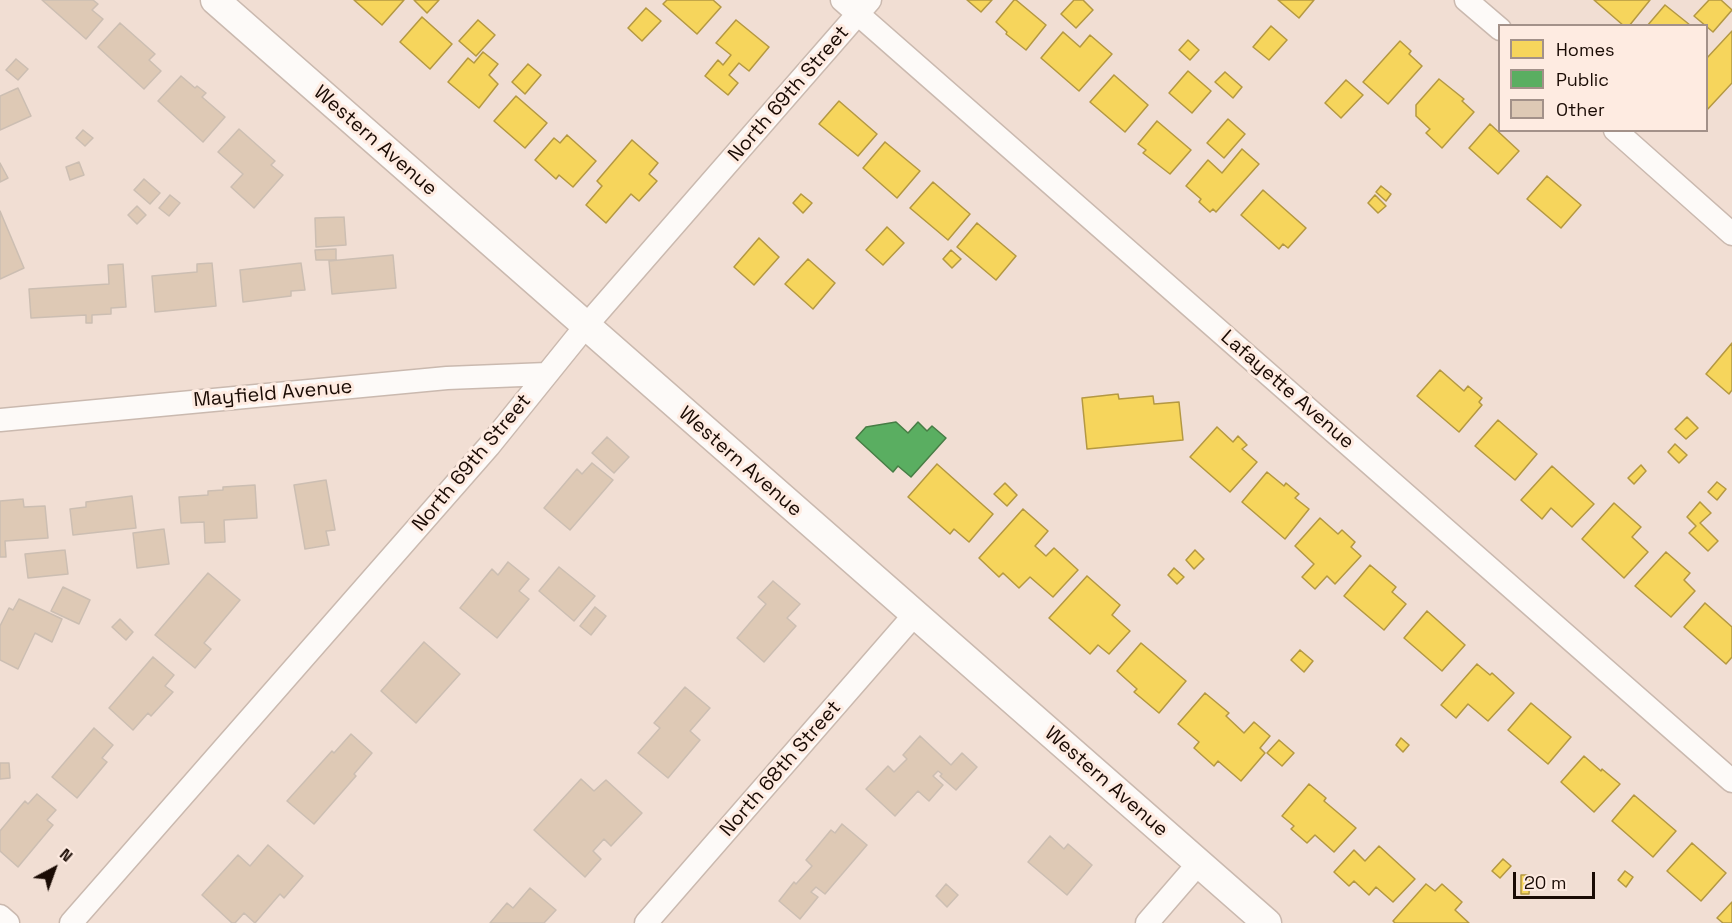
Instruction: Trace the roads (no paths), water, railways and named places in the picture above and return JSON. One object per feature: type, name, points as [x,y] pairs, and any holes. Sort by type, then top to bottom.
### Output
[{"type":"street","name":"Western Avenue","points":[[215,0],[1266,923]]},
{"type":"street","points":[[1466,0],[1498,27]]},
{"type":"street","name":"North 69th Street","points":[[71,923],[489,446],[585,327],[857,5]]},
{"type":"street","name":"Lafayette Avenue","points":[[857,5],[1732,781]]},
{"type":"street","points":[[1617,132],[1732,234]]},
{"type":"street","name":"Mayfield Avenue","points":[[0,420],[447,378],[547,374]]},
{"type":"street","name":"North 68th Street","points":[[646,923],[915,614]]},
{"type":"street","points":[[1147,923],[1198,864]]},
{"type":"street","points":[[0,916],[8,923]]}]
